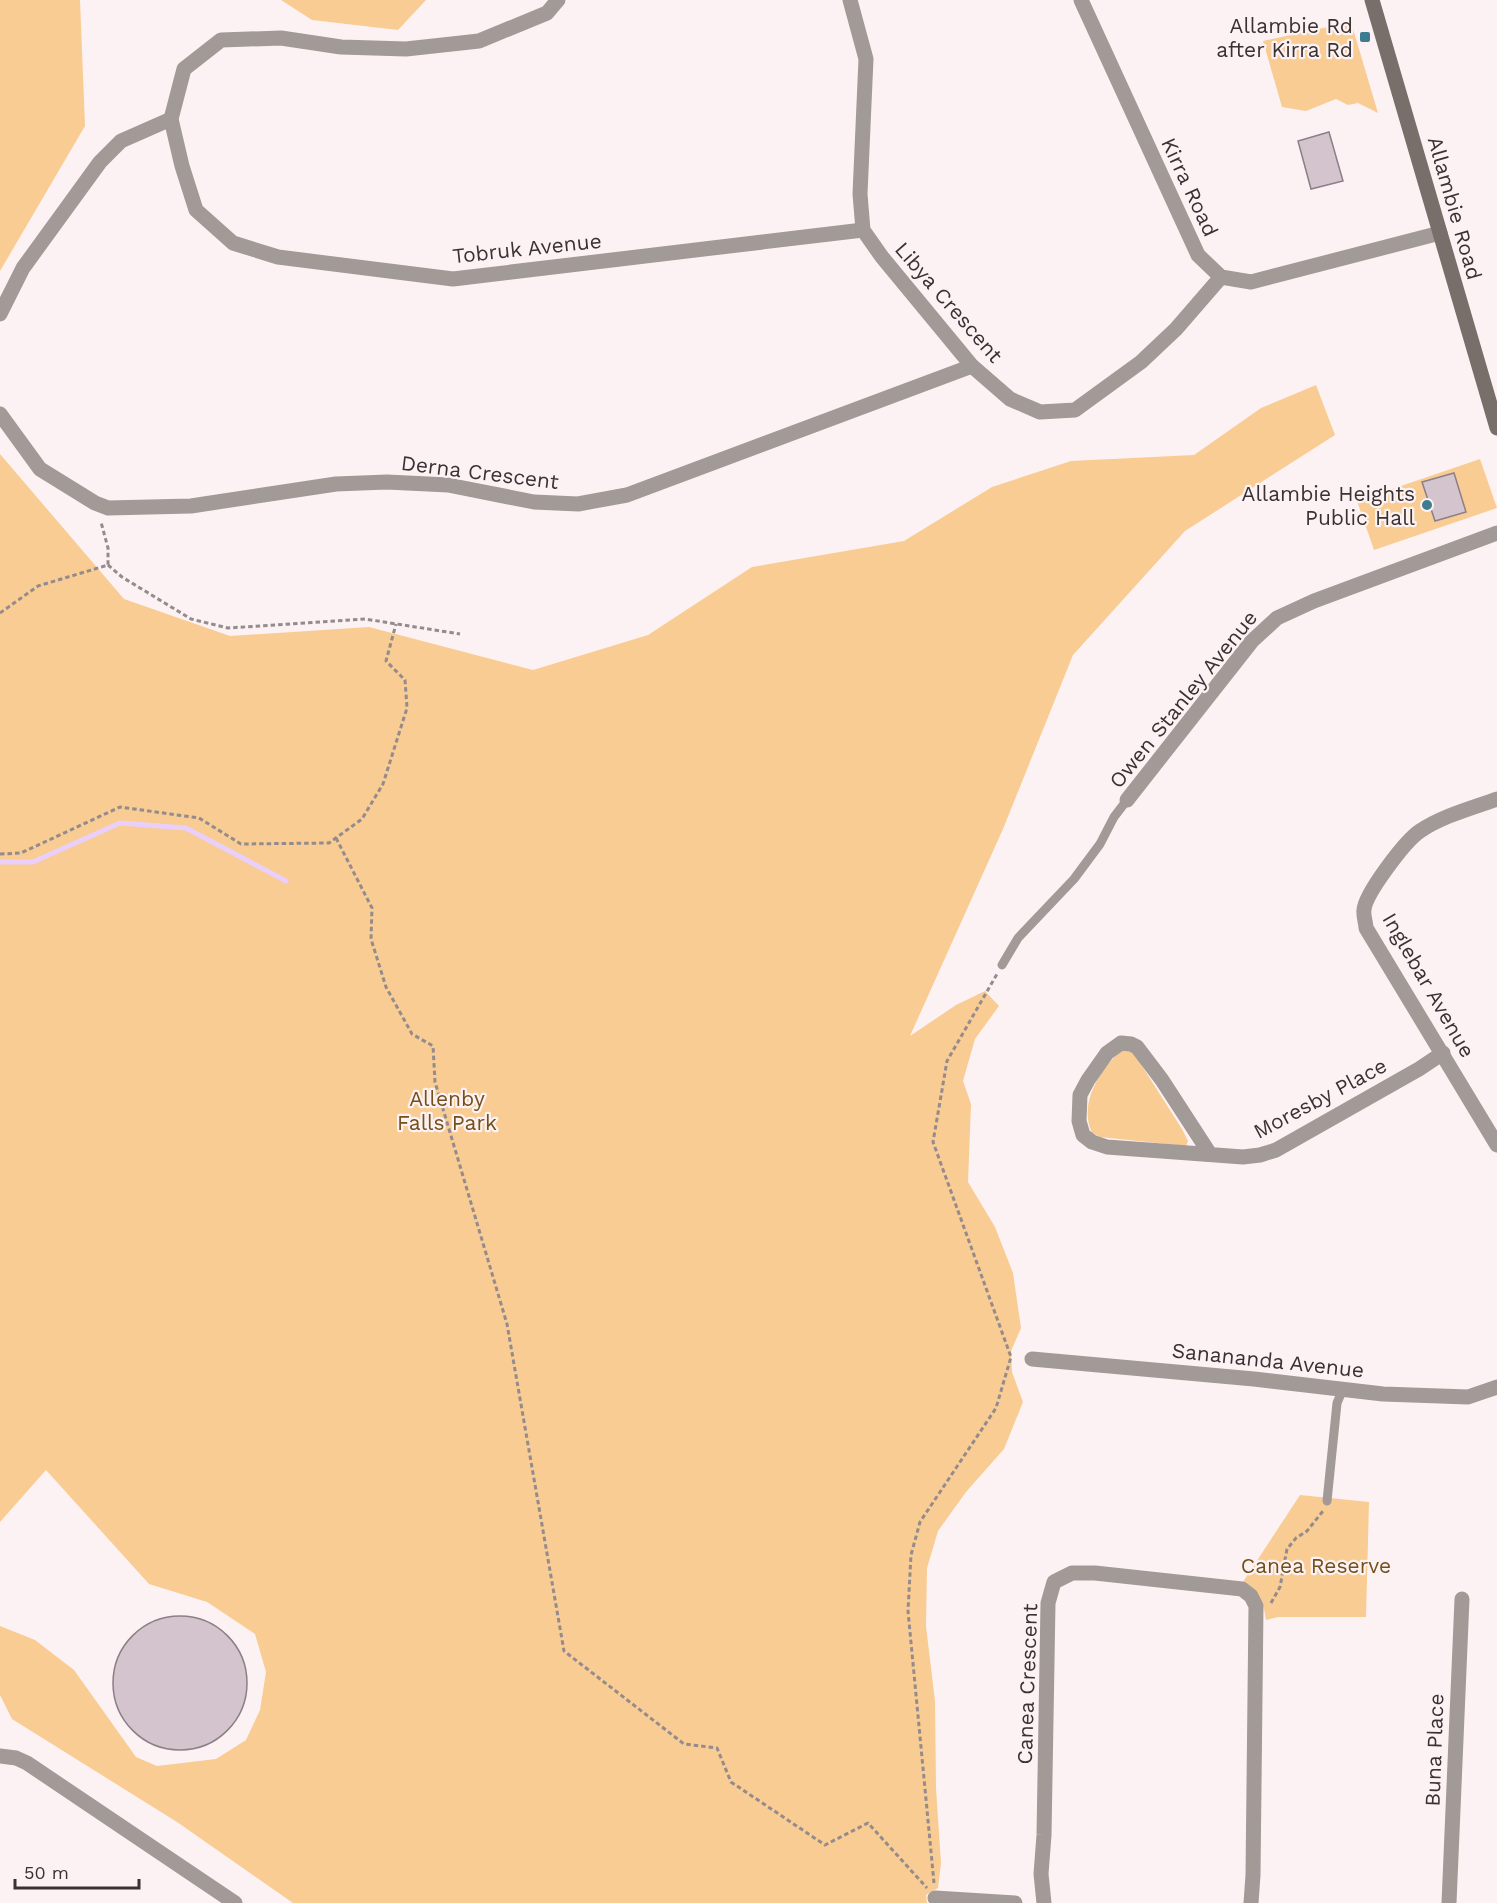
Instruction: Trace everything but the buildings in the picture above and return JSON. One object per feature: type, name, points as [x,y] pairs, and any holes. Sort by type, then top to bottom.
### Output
[{"type":"main road","name":"Allambie Road","points":[[1372,0],[1497,428]]},
{"type":"street","points":[[0,314],[23,268],[100,162],[121,141],[171,119],[184,69],[221,40],[281,38],[341,47],[406,49],[479,41],[547,13],[558,0]]},
{"type":"street","points":[[850,0],[866,59],[860,194],[863,230]]},
{"type":"street","name":"Kirra Road","points":[[1081,0],[1198,255],[1221,277]]},
{"type":"street","name":"Tobruk Avenue","points":[[171,119],[182,166],[196,210],[233,243],[278,258],[453,279],[863,230]]},
{"type":"street","name":"Libya Crescent","points":[[863,230],[882,257],[972,366],[1010,399],[1040,412],[1075,410],[1141,362],[1176,329],[1221,277]]},
{"type":"street","points":[[1221,277],[1251,282],[1440,233]]},
{"type":"street","name":"Derna Crescent","points":[[0,414],[40,469],[95,503],[108,508],[191,506],[336,484],[387,482],[448,485],[534,502],[579,504],[627,495],[972,366]]},
{"type":"street","name":"Owen Stanley Avenue","points":[[1127,800],[1252,641],[1277,618],[1314,601],[1497,533]]},
{"type":"street","name":"Inglebar Avenue","points":[[1497,799],[1442,819],[1419,831],[1403,846],[1385,871],[1364,909],[1366,928],[1497,1145]]},
{"type":"street","name":"Moresby Place","points":[[1210,1155],[1162,1080],[1137,1047],[1121,1043],[1107,1053],[1080,1095],[1079,1121],[1083,1135],[1092,1142],[1107,1147],[1210,1155],[1243,1157],[1276,1150],[1443,1053]]},
{"type":"street","name":"Sanananda Avenue","points":[[1032,1359],[1254,1379],[1383,1394],[1468,1397],[1497,1388]]},
{"type":"street","name":"Canea Crescent","points":[[1044,1903],[1041,1874],[1044,1835],[1046,1624],[1048,1603],[1054,1582],[1072,1573],[1095,1573],[1242,1589],[1251,1596],[1256,1606],[1251,1903]]},
{"type":"street","name":"Buna Place","points":[[1449,1903],[1462,1599]]},
{"type":"street","points":[[0,1756],[16,1758],[27,1763],[235,1903]]},
{"type":"street","points":[[935,1898],[1015,1903]]},
{"type":"lane","name":"Owen Stanley Avenue","points":[[1002,965],[1018,938],[1074,879],[1100,844],[1114,817],[1127,800]]},
{"type":"lane","points":[[1327,1501],[1337,1403],[1343,1389]]},
{"type":"path","points":[[95,503],[108,548],[108,565],[122,577],[191,619],[228,628],[365,619],[460,634]]},
{"type":"path","points":[[0,613],[38,586],[108,565]]},
{"type":"path","points":[[0,854],[21,853],[120,807],[199,818],[242,844],[329,843],[362,819],[383,784],[406,708],[405,680],[386,661],[396,624]]},
{"type":"path","points":[[336,838],[372,908],[371,939],[386,987],[412,1034],[433,1046],[435,1082],[507,1324],[564,1652],[684,1744],[717,1748],[731,1782],[825,1845],[868,1823],[935,1898]]},
{"type":"path","points":[[935,1898],[908,1611],[911,1554],[920,1522],[996,1408],[1011,1357],[933,1142],[947,1061],[1002,965]]},
{"type":"path","points":[[1256,1621],[1280,1587],[1287,1549],[1314,1523],[1327,1501]]},
{"type":"green space","points":[[0,0],[80,0],[85,126],[0,271]]},
{"type":"green space","points":[[281,0],[426,0],[398,30],[312,20]]},
{"type":"green space","points":[[1351,22],[1378,113],[1358,103],[1348,105],[1336,99],[1306,111],[1282,107],[1263,41]]},
{"type":"green space","name":"Allenby Falls Park","points":[[1316,385],[1335,435],[1185,531],[1073,655],[1003,829],[910,1036],[956,1005],[985,991],[999,1006],[975,1039],[963,1081],[971,1104],[968,1182],[995,1227],[1013,1273],[1021,1328],[1011,1351],[1012,1372],[1023,1402],[1004,1449],[966,1492],[938,1531],[927,1568],[926,1626],[935,1701],[936,1788],[941,1863],[938,1888],[926,1895],[927,1903],[293,1903],[177,1822],[12,1719],[0,1695],[0,1626],[35,1640],[74,1670],[136,1757],[157,1766],[216,1759],[246,1740],[260,1710],[266,1672],[255,1634],[207,1602],[149,1584],[46,1470],[0,1522],[0,454],[124,599],[230,636],[369,627],[533,670],[648,635],[752,567],[904,541],[992,487],[1071,461],[1194,455],[1261,408]]},
{"type":"green space","name":"Allambie Heights Public Hall","points":[[1480,459],[1497,508],[1374,550],[1357,501]]},
{"type":"green space","points":[[1122,1049],[1135,1055],[1182,1129],[1188,1141],[1186,1146],[1100,1137],[1092,1133],[1088,1121],[1090,1099],[1099,1077]]},
{"type":"green space","name":"Canea Reserve","points":[[1300,1495],[1369,1502],[1366,1617],[1278,1617],[1266,1620],[1260,1598],[1253,1591],[1241,1585]]},
{"type":"waterway","points":[[0,862],[33,862],[120,823],[186,828],[286,881]]},
{"type":"place","name":"Allambie Rd after Kirra Rd","points":[[1365,37]]},
{"type":"place","name":"Allambie Heights Public Hall","points":[[1427,505]]}]
